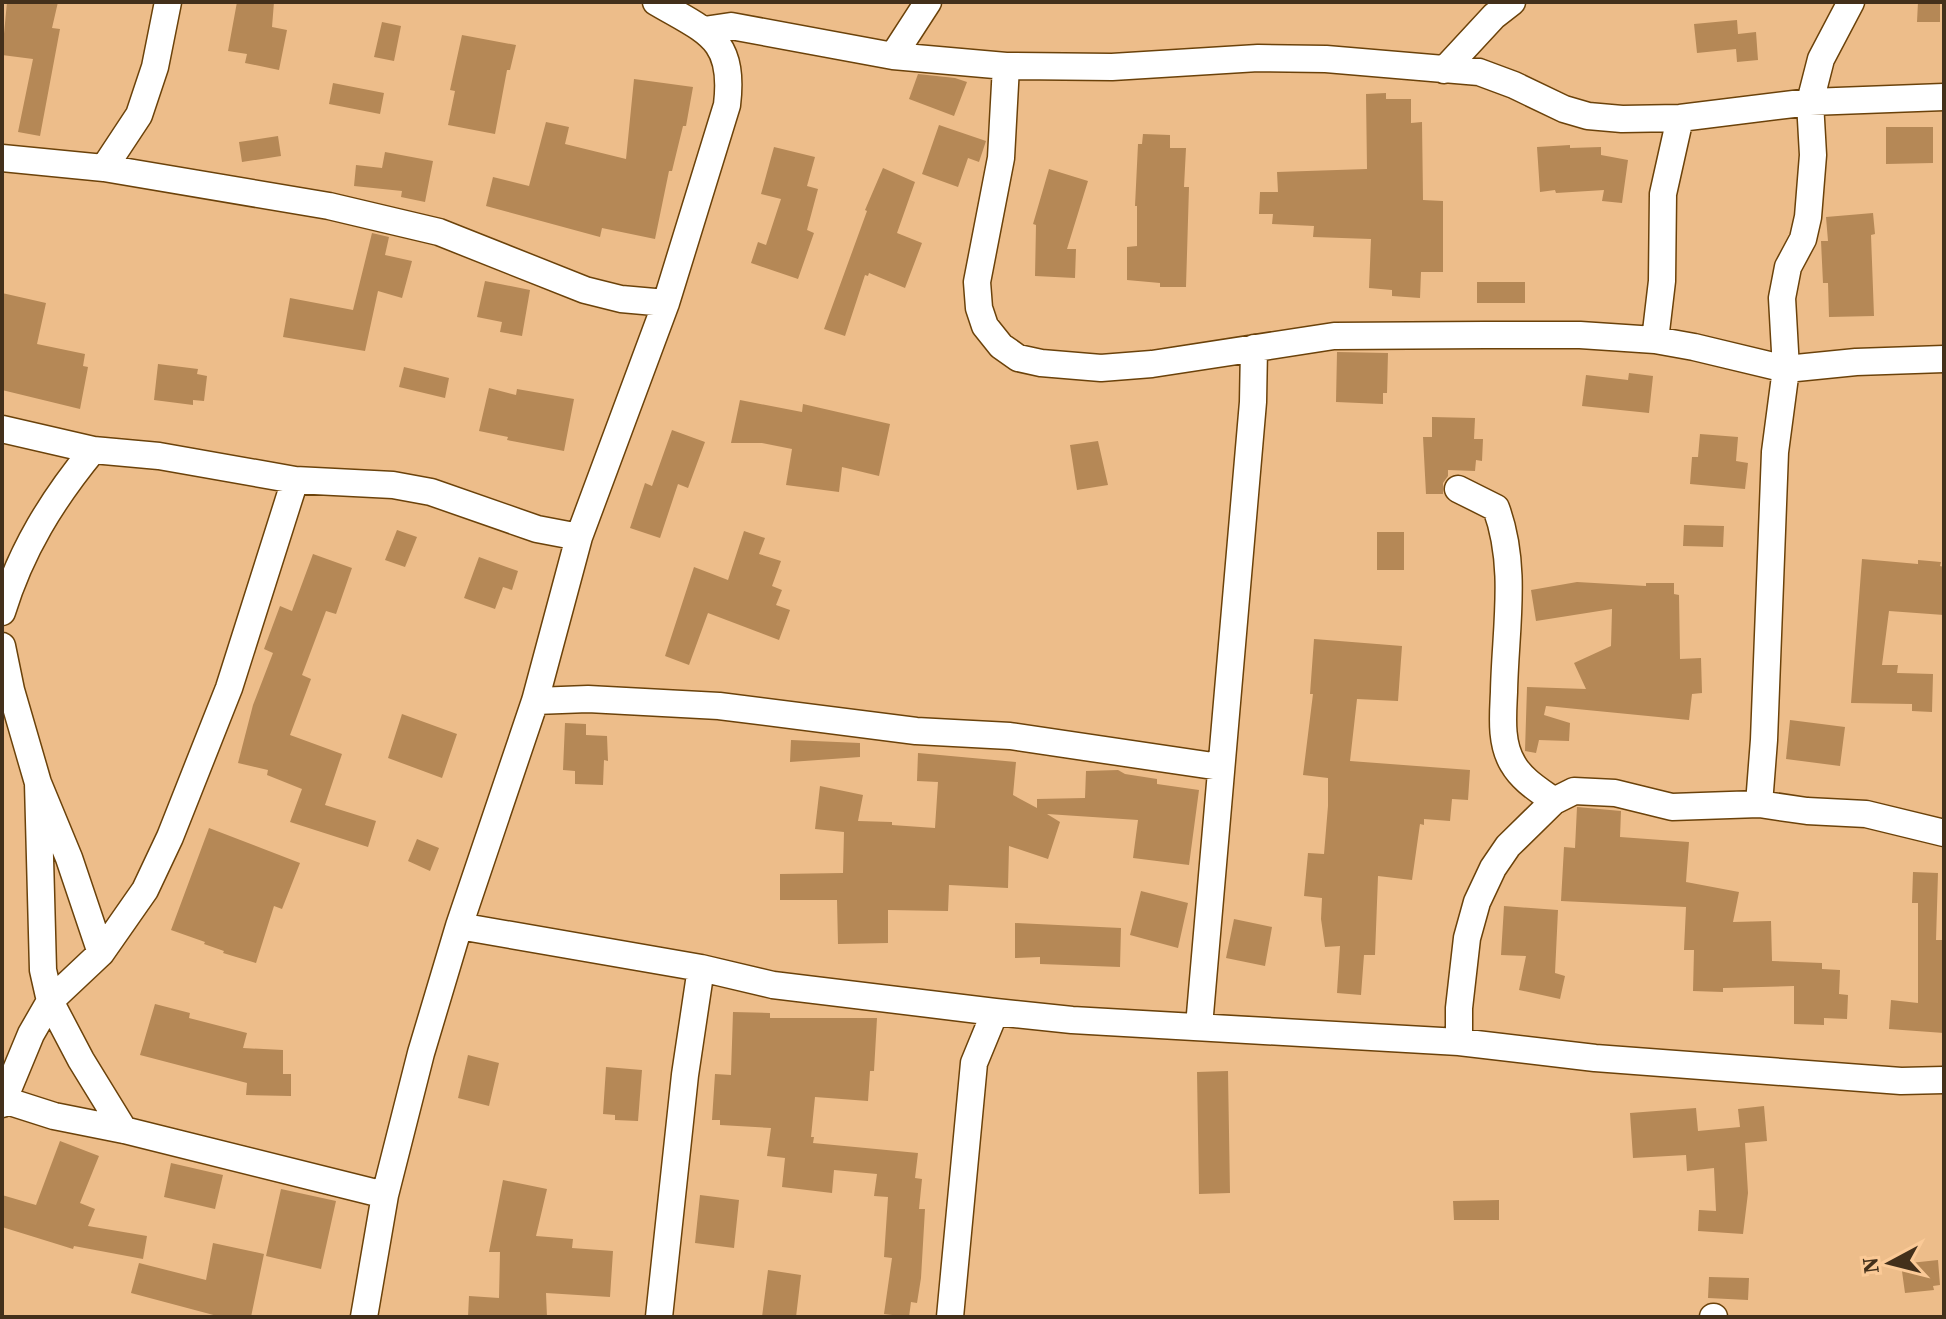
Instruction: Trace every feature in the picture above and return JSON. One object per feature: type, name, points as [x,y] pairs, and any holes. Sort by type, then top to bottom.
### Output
[{"type":"street","points":[[104,168],[139,115],[155,67],[168,2]]},
{"type":"street","points":[[364,1317],[385,1195],[421,1053],[459,926],[535,701],[579,537],[666,303],[727,105],[731,77],[723,48],[704,30],[656,2]]},
{"type":"street","points":[[893,56],[928,2]]},
{"type":"street","points":[[1444,70],[1494,16],[1512,2]]},
{"type":"street","points":[[1759,804],[1775,452],[1786,369],[1782,298],[1788,267],[1803,239],[1808,217],[1813,155],[1810,102],[1821,59],[1851,2]]},
{"type":"street","points":[[704,30],[731,26],[893,56],[1006,66],[1112,67],[1258,58],[1326,59],[1479,72],[1564,109],[1588,116],[1680,118],[1810,102],[1944,97]]},
{"type":"street","points":[[1006,66],[1001,158],[977,282],[979,308],[985,326],[1001,346],[1018,358],[1101,368],[1152,364],[1334,336],[1580,335],[1655,340],[1786,369],[1856,362],[1944,359]]},
{"type":"street","points":[[1655,340],[1662,281],[1663,194],[1680,118]]},
{"type":"street","points":[[2,158],[104,168],[329,206],[439,232],[585,290],[621,299],[666,303]]},
{"type":"street","points":[[1199,1026],[1253,402],[1254,348]]},
{"type":"street","points":[[2,429],[93,450],[159,456],[295,480],[393,485],[431,492],[537,529],[579,537]]},
{"type":"street","points":[[2,612],[22,555],[39,524],[93,450]]},
{"type":"street","points":[[295,480],[229,688],[170,837],[145,890],[101,953],[50,1001],[31,1034],[3,1102],[385,1195]]},
{"type":"street","points":[[1458,489],[1496,508],[1503,528],[1509,585],[1504,740],[1512,763],[1524,778],[1554,801]]},
{"type":"street","points":[[2,646],[11,690],[38,783],[69,858],[101,953]]},
{"type":"street","points":[[535,701],[588,699],[719,706],[916,731],[1010,736],[1220,767]]},
{"type":"street","points":[[38,783],[43,970],[50,1001],[81,1060],[124,1130]]},
{"type":"street","points":[[1459,1042],[1463,966],[1477,902],[1493,868],[1508,846],[1554,801],[1574,791],[1615,793],[1672,807],[1759,804],[1807,811],[1866,814],[1944,833]]},
{"type":"street","points":[[459,926],[701,968],[773,985],[1072,1020],[1459,1042],[1595,1058],[1901,1081],[1944,1080]]},
{"type":"street","points":[[659,1317],[685,1075],[701,968]]},
{"type":"street","points":[[950,1317],[974,1063],[995,1012]]},
{"type":"building","points":[[7,2],[58,2],[52,28],[60,29],[40,136],[18,132],[33,59],[2,55]]},
{"type":"building","points":[[237,2],[274,2],[272,27],[287,30],[279,70],[245,63],[247,54],[228,51]]},
{"type":"building","points":[[1918,2],[1940,2],[1940,22],[1917,22]]},
{"type":"building","points":[[1737,20],[1738,34],[1756,32],[1758,60],[1737,62],[1736,49],[1697,53],[1694,24]]},
{"type":"building","points":[[382,22],[401,26],[394,61],[374,57]]},
{"type":"building","points":[[462,35],[516,45],[510,70],[507,70],[495,134],[448,125],[455,91],[450,90]]},
{"type":"building","points":[[918,74],[967,82],[954,116],[909,99]]},
{"type":"building","points":[[634,79],[693,87],[686,126],[683,126],[672,171],[669,171],[655,239],[602,228],[600,237],[486,206],[493,177],[529,186],[546,122],[569,127],[565,144],[626,159]]},
{"type":"building","points":[[333,83],[384,93],[380,114],[329,104]]},
{"type":"building","points":[[1386,93],[1386,99],[1411,99],[1411,123],[1422,122],[1423,200],[1443,201],[1443,272],[1421,272],[1420,298],[1392,296],[1392,290],[1369,288],[1371,239],[1313,237],[1314,226],[1272,224],[1273,214],[1259,214],[1260,192],[1278,192],[1277,172],[1367,169],[1366,94]]},
{"type":"building","points":[[939,125],[986,141],[979,162],[968,158],[958,187],[922,174]]},
{"type":"building","points":[[1886,127],[1933,127],[1933,163],[1886,164]]},
{"type":"building","points":[[1143,134],[1170,135],[1170,148],[1186,148],[1184,187],[1189,187],[1186,287],[1160,287],[1160,283],[1127,280],[1127,247],[1137,246],[1138,144],[1142,144]]},
{"type":"building","points":[[278,136],[281,156],[242,162],[239,142]]},
{"type":"building","points":[[1570,145],[1570,148],[1601,147],[1601,155],[1628,160],[1622,203],[1602,201],[1604,190],[1540,192],[1537,147]]},
{"type":"building","points":[[774,147],[815,157],[807,186],[818,189],[807,230],[814,233],[798,279],[751,263],[758,242],[766,245],[781,199],[761,194]]},
{"type":"building","points":[[385,152],[433,161],[425,202],[401,197],[402,191],[354,186],[356,165],[382,168]]},
{"type":"building","points":[[883,168],[915,182],[897,233],[922,243],[905,288],[869,273],[865,275],[845,336],[824,329],[865,210]]},
{"type":"building","points":[[1049,169],[1088,181],[1067,249],[1076,249],[1075,278],[1035,276],[1036,225],[1033,224]]},
{"type":"building","points":[[1873,213],[1874,316],[1829,317],[1828,283],[1823,283],[1821,241],[1828,241],[1826,217]]},
{"type":"building","points":[[372,233],[389,237],[385,255],[412,261],[402,298],[378,291],[365,351],[283,337],[290,298],[353,310]]},
{"type":"building","points":[[485,281],[530,290],[522,336],[500,332],[502,322],[477,317]]},
{"type":"building","points":[[1477,282],[1525,282],[1525,303],[1477,303]]},
{"type":"building","points":[[2,293],[46,303],[37,344],[85,354],[83,366],[88,367],[80,409],[2,390]]},
{"type":"building","points":[[1337,352],[1388,353],[1387,393],[1383,393],[1383,404],[1336,402]]},
{"type":"building","points":[[158,364],[198,369],[197,374],[207,376],[204,401],[193,400],[193,405],[154,400]]},
{"type":"building","points":[[404,367],[449,378],[445,398],[399,387]]},
{"type":"building","points":[[1629,373],[1653,376],[1649,413],[1582,406],[1586,375],[1628,380]]},
{"type":"building","points":[[489,388],[516,395],[517,389],[574,399],[564,451],[479,431]]},
{"type":"building","points":[[740,400],[802,412],[803,404],[890,424],[879,476],[842,467],[839,492],[786,485],[792,449],[762,443],[731,443]]},
{"type":"building","points":[[1432,417],[1475,418],[1474,439],[1483,439],[1482,461],[1476,460],[1475,471],[1448,470],[1443,494],[1426,494],[1423,437],[1432,437]]},
{"type":"building","points":[[672,430],[705,442],[688,488],[678,484],[660,538],[630,528],[645,483],[652,486]]},
{"type":"building","points":[[1700,434],[1738,437],[1736,461],[1748,463],[1745,489],[1690,484],[1692,457],[1698,457]]},
{"type":"building","points":[[1098,441],[1108,485],[1077,490],[1070,445]]},
{"type":"building","points":[[1684,525],[1724,526],[1723,547],[1683,546]]},
{"type":"building","points":[[397,530],[417,537],[405,567],[385,560]]},
{"type":"building","points":[[744,531],[765,538],[759,554],[781,561],[772,586],[782,590],[776,605],[790,610],[779,640],[708,613],[689,665],[665,656],[694,567],[728,580]]},
{"type":"building","points":[[1377,532],[1404,532],[1404,570],[1377,570]]},
{"type":"building","points":[[313,554],[352,568],[336,614],[326,611],[302,675],[311,679],[290,735],[342,754],[325,805],[376,821],[368,847],[290,822],[302,789],[267,775],[268,770],[238,763],[253,705],[273,653],[264,649],[280,606],[292,611]]},
{"type":"building","points":[[479,557],[518,571],[512,590],[503,587],[495,609],[464,598]]},
{"type":"building","points":[[1862,559],[1918,564],[1918,560],[1941,562],[1940,566],[1944,567],[1944,615],[1889,611],[1882,665],[1898,665],[1897,673],[1933,674],[1932,712],[1912,711],[1912,704],[1851,703]]},
{"type":"building","points":[[1577,582],[1646,586],[1646,583],[1674,583],[1674,594],[1679,595],[1680,659],[1701,658],[1702,693],[1692,694],[1689,720],[1546,706],[1544,715],[1570,723],[1569,741],[1539,740],[1536,753],[1525,751],[1527,687],[1586,689],[1574,663],[1611,646],[1612,609],[1536,621],[1531,590]]},
{"type":"building","points":[[1314,639],[1402,646],[1398,701],[1357,699],[1350,761],[1470,770],[1468,800],[1452,799],[1450,821],[1424,819],[1424,825],[1420,824],[1412,880],[1378,876],[1375,955],[1364,955],[1361,995],[1337,993],[1340,946],[1325,947],[1322,898],[1304,896],[1308,853],[1324,854],[1328,806],[1328,778],[1303,775],[1313,694],[1310,694]]},
{"type":"building","points":[[402,714],[457,734],[442,778],[388,758]]},
{"type":"building","points":[[1790,720],[1845,727],[1840,766],[1786,759]]},
{"type":"building","points":[[565,723],[586,724],[586,735],[607,736],[608,761],[604,760],[603,785],[575,784],[575,771],[563,770]]},
{"type":"building","points":[[791,740],[860,743],[860,757],[790,762]]},
{"type":"building","points":[[918,753],[1016,762],[1013,795],[1037,808],[1037,799],[1085,798],[1086,771],[1118,770],[1157,779],[1157,784],[1199,790],[1189,865],[1133,858],[1138,820],[1047,814],[1060,822],[1048,859],[1009,846],[1008,888],[949,885],[948,911],[888,910],[888,943],[838,944],[837,900],[780,900],[780,874],[843,873],[844,832],[815,829],[820,786],[863,795],[858,821],[935,828],[938,782],[917,781]]},
{"type":"building","points":[[1577,807],[1621,811],[1620,837],[1689,842],[1686,882],[1739,892],[1733,922],[1771,921],[1772,961],[1822,963],[1822,969],[1840,970],[1839,994],[1848,995],[1847,1019],[1824,1018],[1824,1025],[1794,1024],[1794,986],[1723,988],[1723,992],[1693,991],[1694,950],[1684,950],[1686,907],[1561,901],[1564,847],[1575,848]]},
{"type":"building","points":[[209,828],[300,863],[282,909],[274,906],[256,963],[223,953],[205,942],[171,930]]},
{"type":"building","points":[[417,839],[439,848],[430,871],[408,861]]},
{"type":"building","points":[[1913,872],[1938,873],[1936,940],[1942,940],[1944,1033],[1889,1029],[1891,1000],[1918,1003],[1918,903],[1912,903]]},
{"type":"building","points":[[1141,891],[1188,903],[1178,948],[1130,935]]},
{"type":"building","points":[[1504,906],[1558,910],[1555,973],[1565,976],[1560,999],[1519,990],[1526,956],[1501,955]]},
{"type":"building","points":[[1234,919],[1272,927],[1265,966],[1226,958]]},
{"type":"building","points":[[1015,923],[1121,928],[1120,967],[1040,964],[1040,957],[1015,958]]},
{"type":"building","points":[[155,1004],[190,1013],[189,1018],[247,1033],[243,1048],[283,1050],[283,1074],[291,1074],[291,1096],[246,1095],[247,1083],[140,1055]]},
{"type":"building","points":[[733,1012],[770,1013],[770,1018],[877,1018],[874,1071],[870,1071],[868,1101],[815,1097],[811,1137],[814,1137],[813,1143],[918,1153],[915,1178],[922,1179],[919,1209],[925,1209],[921,1278],[917,1303],[911,1302],[909,1317],[884,1314],[892,1258],[884,1257],[888,1197],[874,1196],[877,1174],[834,1170],[832,1193],[782,1187],[785,1158],[767,1156],[771,1128],[720,1125],[720,1120],[712,1120],[715,1074],[731,1075]]},
{"type":"building","points":[[468,1055],[499,1063],[489,1106],[458,1098]]},
{"type":"building","points":[[606,1067],[642,1070],[638,1121],[615,1120],[615,1115],[603,1114]]},
{"type":"building","points":[[1228,1071],[1230,1193],[1199,1194],[1197,1072]]},
{"type":"building","points":[[1764,1106],[1767,1141],[1745,1143],[1748,1193],[1743,1234],[1698,1231],[1699,1210],[1716,1211],[1714,1168],[1687,1171],[1686,1155],[1633,1158],[1630,1113],[1696,1108],[1698,1131],[1740,1127],[1738,1109]]},
{"type":"building","points":[[60,1141],[99,1156],[80,1203],[95,1209],[88,1226],[147,1236],[143,1259],[74,1246],[73,1249],[2,1227],[2,1195],[36,1205]]},
{"type":"building","points":[[171,1163],[223,1175],[215,1209],[164,1197]]},
{"type":"building","points":[[503,1180],[547,1189],[536,1236],[573,1239],[572,1248],[613,1251],[610,1297],[546,1293],[547,1317],[468,1317],[469,1296],[499,1298],[500,1252],[489,1252]]},
{"type":"building","points":[[281,1189],[336,1201],[321,1269],[266,1256]]},
{"type":"building","points":[[700,1195],[739,1200],[734,1248],[695,1243]]},
{"type":"building","points":[[1499,1200],[1499,1220],[1454,1220],[1453,1201]]},
{"type":"building","points":[[213,1243],[264,1254],[251,1317],[221,1317],[131,1293],[139,1263],[206,1280]]},
{"type":"building","points":[[1938,1260],[1940,1285],[1933,1286],[1934,1290],[1905,1293],[1901,1264]]},
{"type":"building","points":[[768,1270],[801,1275],[796,1317],[762,1317]]},
{"type":"building","points":[[1709,1277],[1749,1278],[1748,1300],[1708,1298]]}]
